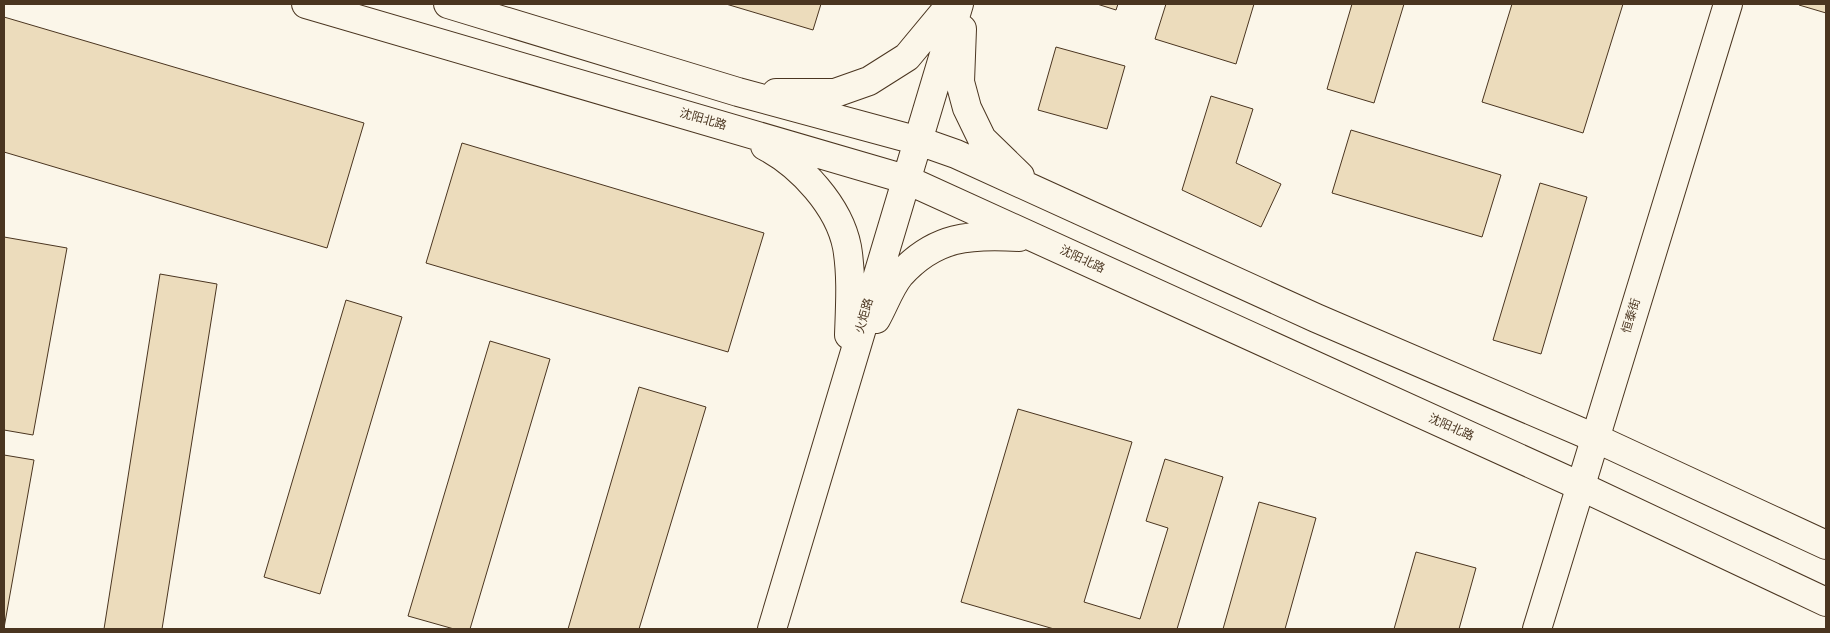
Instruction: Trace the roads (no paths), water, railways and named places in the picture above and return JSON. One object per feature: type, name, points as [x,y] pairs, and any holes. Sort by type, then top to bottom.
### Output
[{"type":"main road","name":"沈阳北路","points":[[306,4],[905,179],[1580,486],[1826,602]]},
{"type":"main road","points":[[448,4],[738,92],[919,141],[956,154],[1316,318],[1596,438],[1826,545]]},
{"type":"main road","points":[[738,92],[835,93],[869,81],[907,57],[951,4]]},
{"type":"main road","name":"火炬路","points":[[772,629],[905,179],[919,141],[959,4]]},
{"type":"main road","points":[[963,4],[960,82],[967,108],[982,139],[1033,189]]},
{"type":"main road","name":"恒泰街","points":[[1538,629],[1728,4]]},
{"type":"main road","points":[[728,127],[779,153],[814,185],[835,216],[847,246],[850,287],[849,369]]},
{"type":"main road","points":[[849,369],[899,276],[929,249],[959,237],[992,235],[1035,238]]}]
